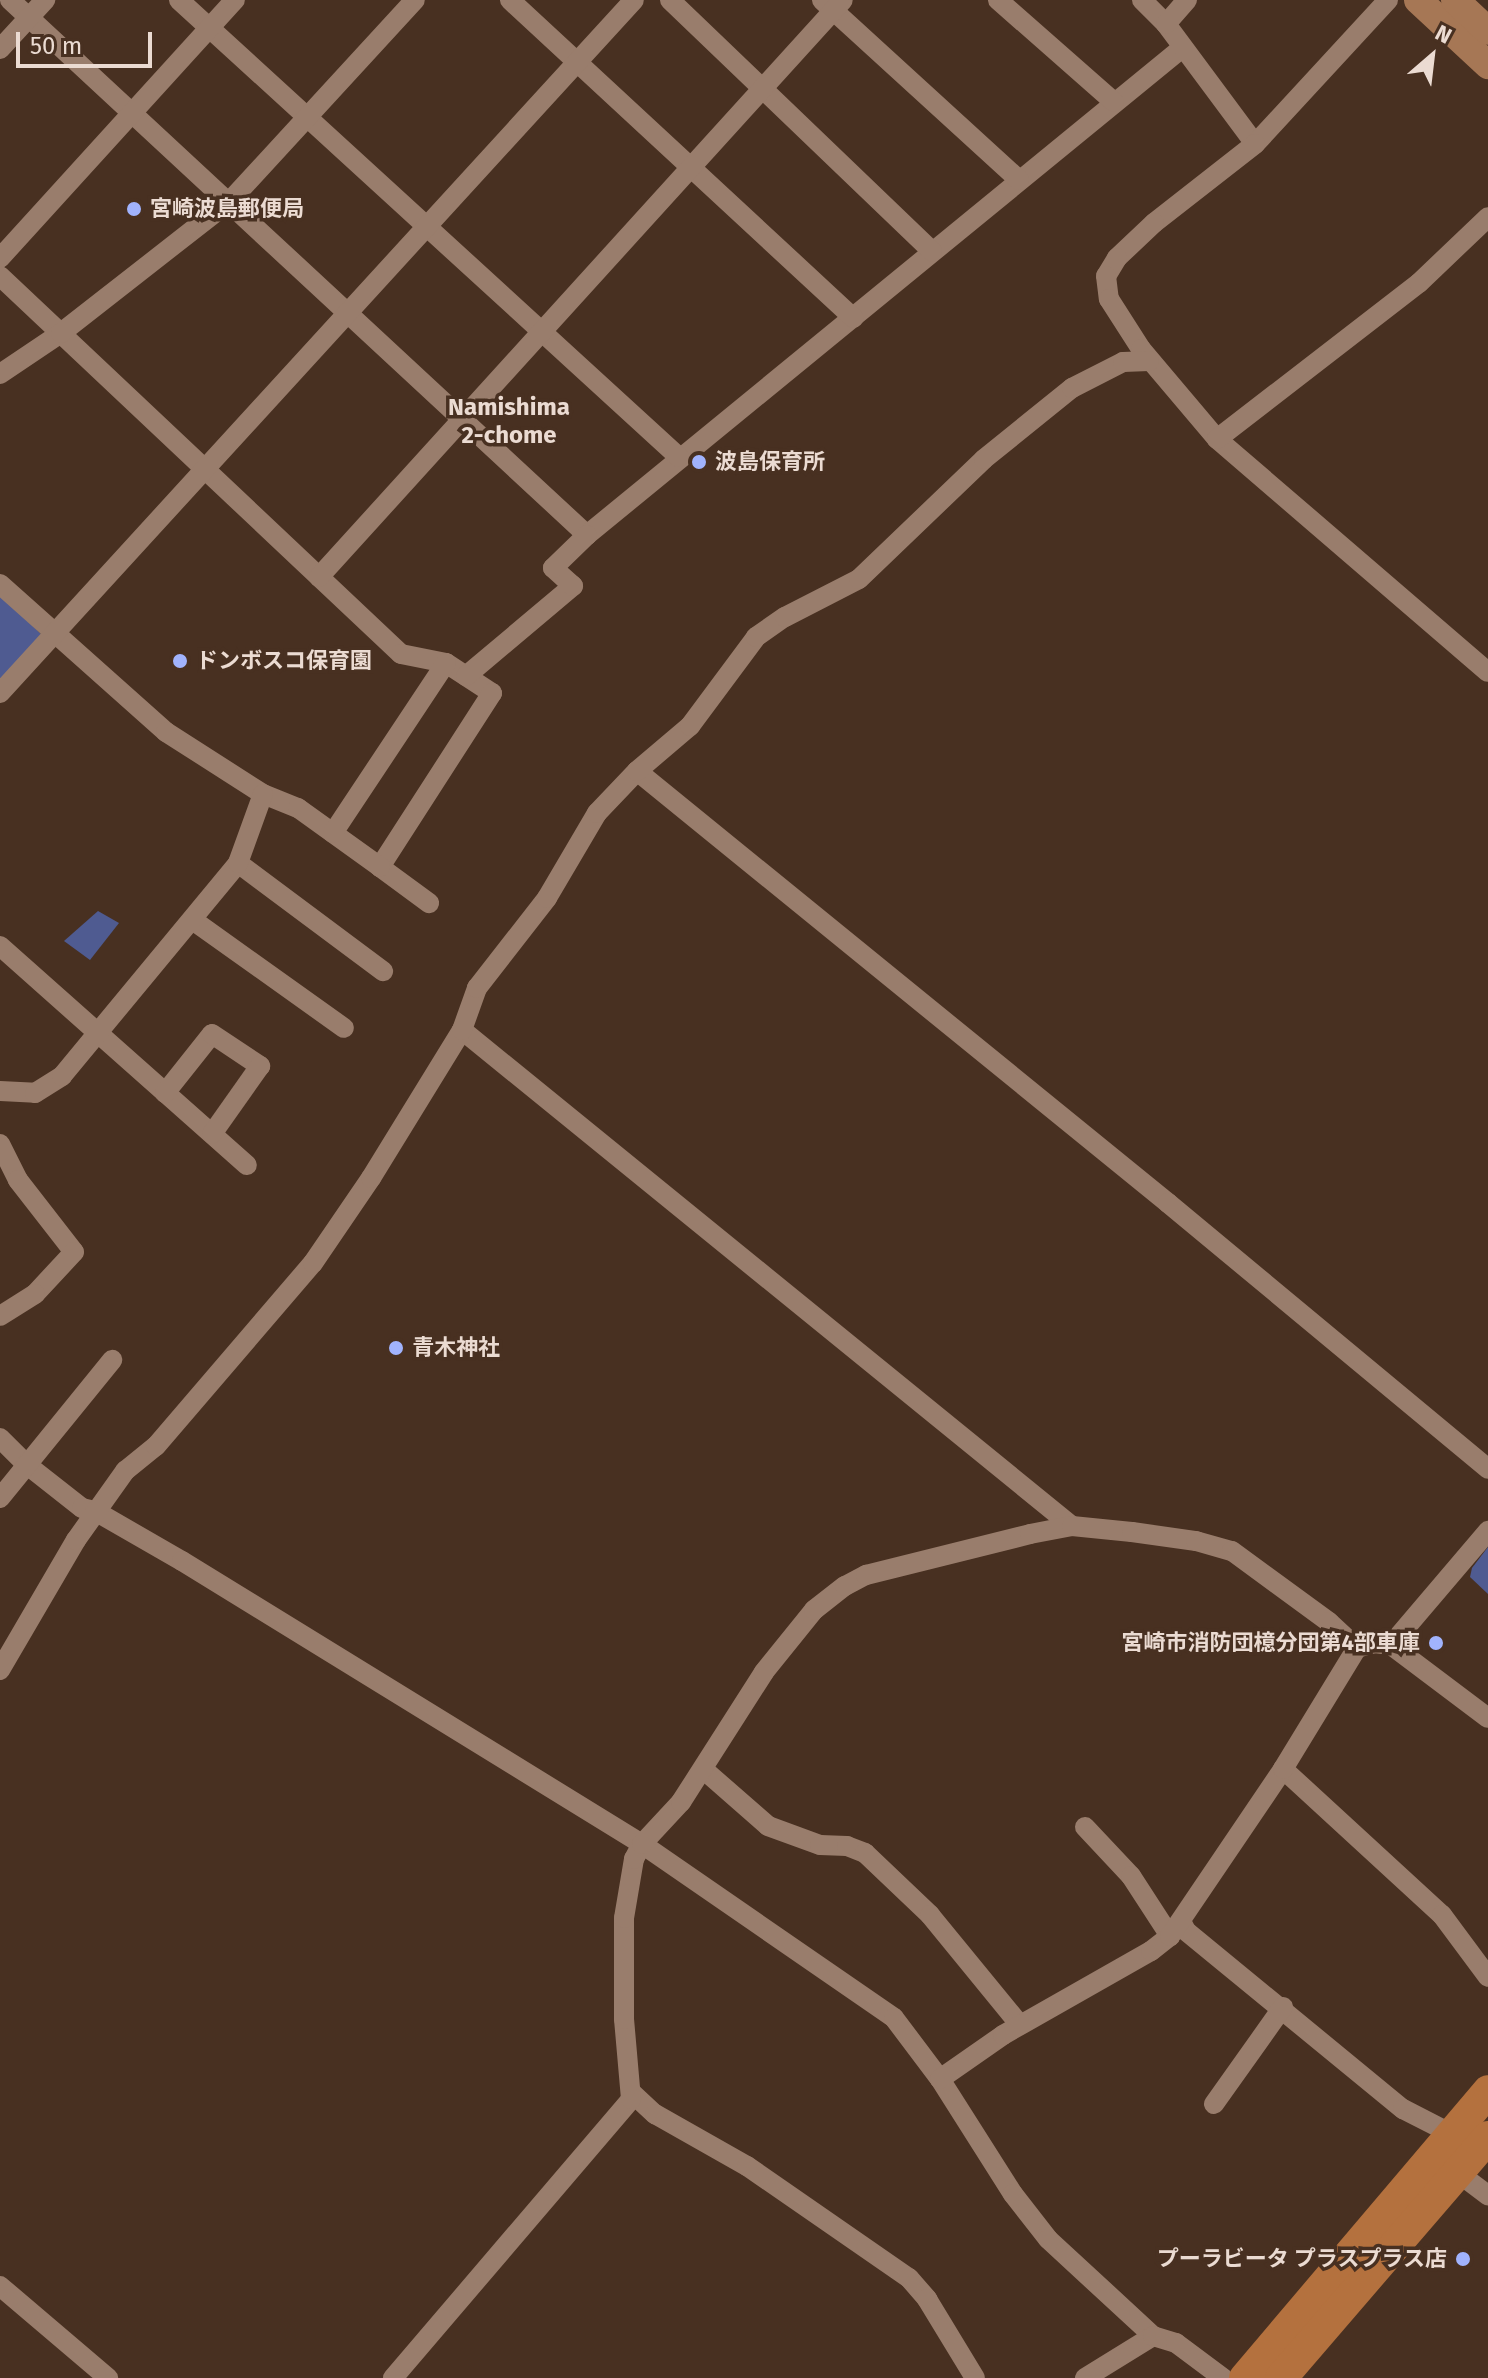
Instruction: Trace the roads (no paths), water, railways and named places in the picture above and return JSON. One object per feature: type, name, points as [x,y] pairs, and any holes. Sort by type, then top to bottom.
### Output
[{"type":"main road","points":[[1245,2378],[1488,2091]]},
{"type":"main road","points":[[1281,2378],[1488,2137]]},
{"type":"street","points":[[10,0],[587,535]]},
{"type":"street","points":[[0,49],[45,0]]},
{"type":"street","points":[[179,0],[679,457]]},
{"type":"street","points":[[0,258],[235,0]]},
{"type":"street","points":[[0,374],[61,333],[230,201],[415,0]]},
{"type":"street","points":[[510,0],[853,318]]},
{"type":"street","points":[[0,693],[634,0]]},
{"type":"street","points":[[670,0],[932,251]]},
{"type":"street","points":[[998,0],[1114,102]]},
{"type":"street","points":[[1142,0],[1166,24],[1255,144]]},
{"type":"street","points":[[1166,24],[1187,0]]},
{"type":"street","points":[[1388,0],[1255,144],[1154,223],[1117,258],[1106,276],[1109,299],[1149,361],[1217,439],[1488,672]]},
{"type":"street","points":[[1418,0],[1488,65]]},
{"type":"street","points":[[1455,0],[1488,31]]},
{"type":"street","points":[[319,577],[691,167],[765,90],[833,3],[1019,180]]},
{"type":"street","points":[[466,676],[573,586],[553,568],[587,535],[1182,48]]},
{"type":"street","points":[[1217,439],[1419,283],[1488,217]]},
{"type":"street","points":[[0,276],[401,654],[446,663],[492,693],[380,867]]},
{"type":"street","points":[[0,1670],[95,1511],[125,1471],[156,1446],[288,1296],[371,1178],[462,1030],[477,988],[547,898],[597,813],[637,771],[690,726],[756,637],[785,617],[859,579],[984,459],[1072,388],[1123,362],[1149,361]]},
{"type":"street","points":[[0,584],[166,732],[263,794],[298,808],[429,903]]},
{"type":"street","points":[[333,833],[446,663]]},
{"type":"street","points":[[637,771],[1168,1203],[1488,1469]]},
{"type":"street","points":[[0,1091],[35,1093],[62,1076],[170,942],[194,921],[238,863],[263,794]]},
{"type":"street","points":[[238,863],[383,971]]},
{"type":"street","points":[[194,921],[344,1028]]},
{"type":"street","points":[[0,946],[247,1165]]},
{"type":"street","points":[[462,1030],[1072,1526]]},
{"type":"street","points":[[165,1093],[212,1034],[260,1066],[212,1134]]},
{"type":"street","points":[[0,1144],[18,1180],[74,1252],[35,1294],[0,1316]]},
{"type":"street","points":[[0,1498],[112,1360]]},
{"type":"street","points":[[1,1437],[26,1464],[82,1508],[95,1511],[642,1844],[894,2018],[940,2079],[1013,2194],[1048,2239],[1153,2336],[1176,2343],[1223,2378]]},
{"type":"street","points":[[393,2378],[631,2099],[624,2019],[624,1918],[634,1859],[642,1844],[681,1802],[764,1672],[814,1610],[845,1586],[866,1575],[991,1542],[1072,1526],[1165,1536],[1232,1551],[1357,1648]]},
{"type":"street","points":[[1391,1645],[1488,1531]]},
{"type":"street","points":[[940,2079],[1020,2025],[1151,1951],[1176,1929],[1283,1769],[1357,1648],[1374,1643],[1391,1645],[1488,1718]]},
{"type":"street","points":[[703,1769],[768,1826],[820,1845],[847,1846],[865,1853],[930,1915],[1020,2025]]},
{"type":"street","points":[[1283,1769],[1442,1915],[1488,1977]]},
{"type":"street","points":[[1085,1827],[1176,1929],[1186,1931],[1283,2007],[1403,2109],[1450,2133]]},
{"type":"street","points":[[1214,2104],[1283,2007]]},
{"type":"street","points":[[631,2092],[655,2114],[788,2192],[909,2278],[927,2299],[975,2378]]},
{"type":"street","points":[[1457,2172],[1488,2195]]},
{"type":"street","points":[[0,2286],[108,2378]]},
{"type":"street","points":[[1085,2378],[1153,2336]]},
{"type":"place","name":"宮崎波島郵便局","points":[[134,209]]},
{"type":"place","name":"波島保育所","points":[[699,462]]},
{"type":"place","name":"ドンボスコ保育園","points":[[180,661]]},
{"type":"place","name":"青木神社","points":[[396,1348]]},
{"type":"place","name":"宮崎市消防団檍分団第4部車庫","points":[[1436,1643]]},
{"type":"place","name":"プーラビータ プラスプラス店","points":[[1463,2259]]},
{"type":"district","name":"Namishima 2-chome","points":[[509,422]]}]
